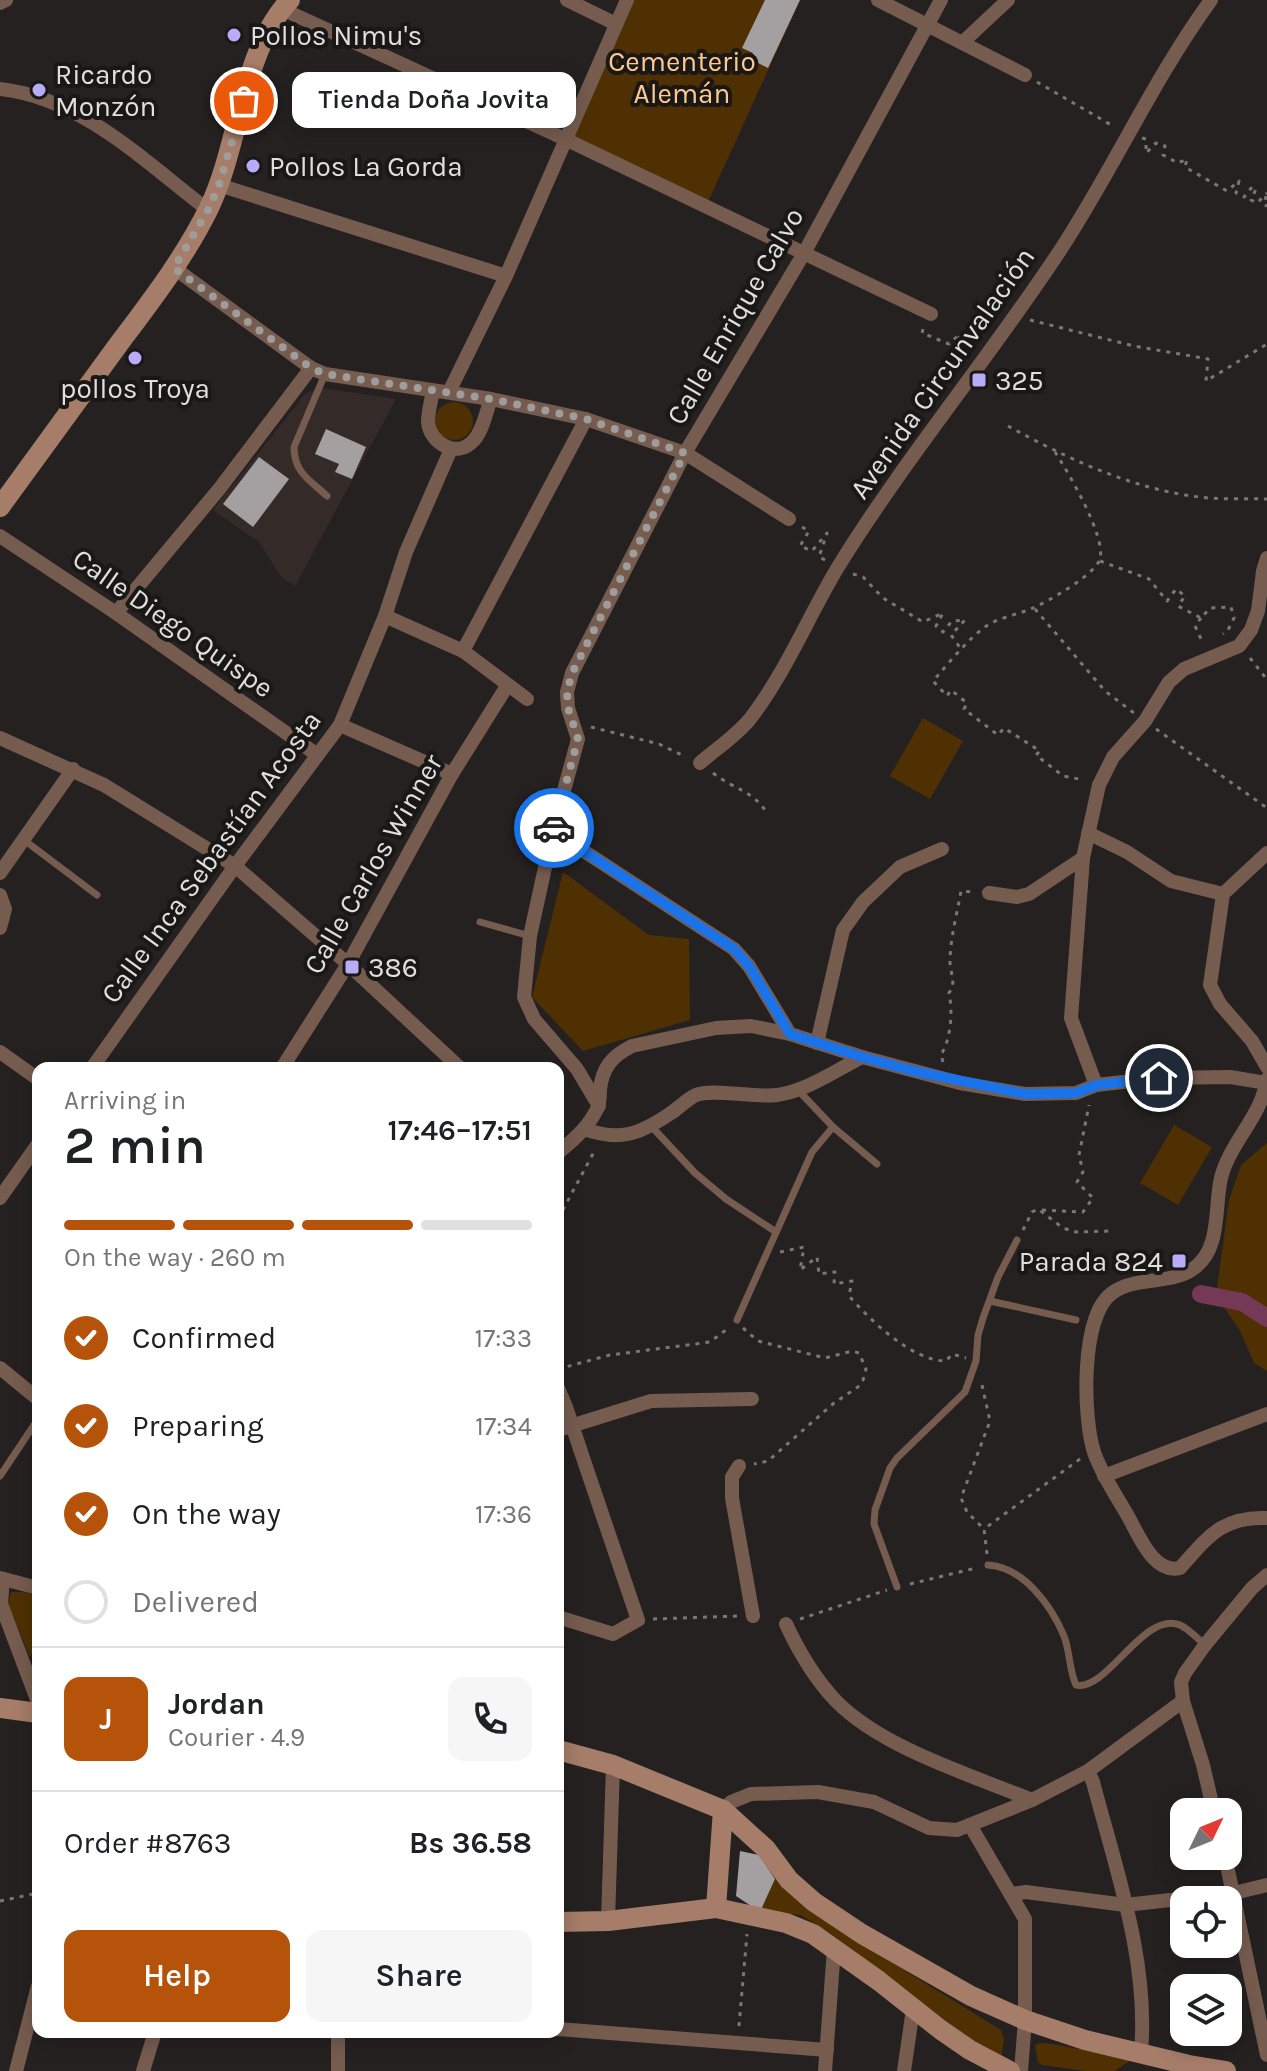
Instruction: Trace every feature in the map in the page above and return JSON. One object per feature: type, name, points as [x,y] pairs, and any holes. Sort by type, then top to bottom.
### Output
[{"type":"street","points":[[0,3],[6,0]]},
{"type":"street","points":[[567,0],[616,24]]},
{"type":"street","points":[[449,392],[506,276],[627,0]]},
{"type":"street","points":[[878,0],[1025,75]]},
{"type":"street","name":"Calle Enrique Calvo","points":[[599,1106],[577,1069],[528,1009],[524,997],[530,936],[553,831],[578,739],[568,708],[567,692],[572,673],[685,453],[803,255],[941,0]]},
{"type":"street","points":[[963,42],[1008,0]]},
{"type":"street","name":"Avenida Circunvalación","points":[[700,763],[750,719],[804,633],[838,568],[977,366],[1016,317],[1095,196],[1172,56],[1211,0]]},
{"type":"street","points":[[0,507],[174,268],[208,210],[219,185],[261,45],[271,23],[286,4],[931,314]]},
{"type":"street","points":[[0,89],[39,96],[65,107],[115,138],[208,210]]},
{"type":"street","points":[[219,185],[506,276]]},
{"type":"street","points":[[174,268],[318,371],[491,399],[586,419],[685,453],[789,519]]},
{"type":"street","points":[[116,613],[318,371]]},
{"type":"street","points":[[433,391],[428,423],[437,441],[451,449]]},
{"type":"street","name":"Calle Inca Sebastían Acosta","points":[[96,1062],[316,754],[340,725],[385,616],[406,552],[451,449],[474,440],[491,399]]},
{"type":"street","points":[[463,651],[586,419]]},
{"type":"street","name":"Calle Diego Quispe","points":[[0,536],[116,613],[316,754]]},
{"type":"street","points":[[1096,1085],[1071,1018],[1083,858],[1103,774],[1113,757],[1145,721],[1160,693],[1184,669],[1239,646],[1251,630],[1258,611],[1267,558]]},
{"type":"street","points":[[385,616],[463,651],[527,699]]},
{"type":"street","name":"Calle Carlos Winner","points":[[286,1062],[348,964],[452,774],[507,686]]},
{"type":"street","points":[[340,725],[452,774]]},
{"type":"street","points":[[0,738],[104,785],[235,866],[348,964],[454,1062]]},
{"type":"street","points":[[0,873],[73,769]]},
{"type":"street","points":[[553,831],[725,941],[749,966],[790,1034]]},
{"type":"street","points":[[1088,833],[1127,852],[1171,881],[1223,894]]},
{"type":"street","points":[[817,1043],[843,930],[849,918],[900,867],[942,849]]},
{"type":"street","points":[[1267,853],[1223,894],[1210,985],[1220,1004],[1252,1041],[1267,1067]]},
{"type":"street","points":[[989,893],[1017,897],[1029,894],[1083,858]]},
{"type":"street","points":[[0,895],[5,909],[0,928]]},
{"type":"street","points":[[564,1147],[584,1129],[599,1106],[604,1067],[619,1052],[632,1046],[734,1025],[790,1034],[941,1078],[1025,1094],[1076,1093],[1096,1085],[1159,1078],[1230,1077],[1267,1081],[1263,1098],[1229,1156],[1221,1179],[1215,1231],[1209,1249],[1193,1269],[1112,1293],[1103,1302],[1093,1322],[1088,1352],[1093,1450],[1104,1476],[1148,1552],[1158,1563],[1173,1570],[1180,1568],[1220,1527],[1235,1520],[1267,1518]]},
{"type":"street","points":[[0,1052],[32,1075]]},
{"type":"street","points":[[584,1129],[603,1136],[626,1136],[651,1126],[697,1095],[780,1095],[862,1057]]},
{"type":"street","points":[[0,1198],[32,1153]]},
{"type":"street","points":[[0,1368],[32,1394]]},
{"type":"street","points":[[564,1428],[651,1401],[752,1399]]},
{"type":"street","points":[[564,1402],[638,1620],[613,1634],[564,1619]]},
{"type":"street","points":[[1104,1476],[1267,1414]]},
{"type":"street","points":[[739,1466],[732,1477],[732,1498],[753,1616]]},
{"type":"street","points":[[1211,1798],[1183,1701],[1181,1682],[1205,1645],[1252,1588],[1267,1575]]},
{"type":"street","points":[[32,1586],[2,1578],[1,1604],[32,1686]]},
{"type":"street","points":[[786,1624],[810,1670],[835,1700],[853,1715],[885,1737],[1032,1800]]},
{"type":"street","points":[[716,1908],[723,1810],[731,1802],[751,1794],[818,1792],[846,1795],[874,1802],[929,1828],[957,1830],[1032,1800],[1088,1771],[1183,1701]]},
{"type":"street","points":[[0,1708],[32,1712]]},
{"type":"street","points":[[564,1752],[613,1765],[723,1810],[766,1849],[789,1880],[814,1902],[862,1934],[971,1996],[1025,2020],[1085,2040],[1226,2071]]},
{"type":"street","points":[[608,1921],[613,1765]]},
{"type":"street","points":[[1088,1771],[1125,1905],[1142,1988],[1141,2052]]},
{"type":"street","points":[[970,1825],[1012,1894],[1026,1926],[1021,2071]]},
{"type":"street","points":[[1242,1891],[1267,1885]]},
{"type":"street","points":[[1012,1894],[1026,1892],[1125,1905],[1170,1900]]},
{"type":"street","points":[[564,1922],[608,1921],[716,1908],[786,1923],[813,1934],[970,2050],[1010,2071]]},
{"type":"street","points":[[1242,1932],[1267,2055]]},
{"type":"street","points":[[825,2071],[834,1948]]},
{"type":"street","points":[[16,2071],[32,2009]]},
{"type":"street","points":[[904,2071],[913,2009]]},
{"type":"street","points":[[564,2029],[827,2050]]},
{"type":"street","points":[[143,2071],[153,2038]]},
{"type":"street","points":[[338,2038],[338,2071]]},
{"type":"lane","points":[[318,371],[294,447],[294,460],[298,469],[327,496]]},
{"type":"lane","points":[[24,840],[97,895]]},
{"type":"lane","points":[[480,922],[530,936]]},
{"type":"lane","points":[[797,1089],[833,1127],[877,1164]]},
{"type":"lane","points":[[651,1126],[695,1173],[726,1199],[776,1232]]},
{"type":"lane","points":[[737,1320],[769,1255],[776,1232],[812,1152],[833,1127]]},
{"type":"lane","points":[[897,1587],[877,1539],[875,1510],[890,1468],[897,1458],[965,1392],[976,1361],[978,1335],[998,1277],[1017,1240]]},
{"type":"lane","points":[[990,1301],[1076,1320]]},
{"type":"lane","points":[[0,1476],[32,1428]]},
{"type":"lane","points":[[988,1565],[1010,1569],[1039,1596],[1063,1635],[1076,1685],[1087,1685],[1131,1647],[1165,1625],[1181,1626],[1205,1645]]},
{"type":"path","points":[[1025,75],[1130,135],[1146,139],[1146,153],[1156,143],[1165,146],[1163,155],[1178,163],[1187,159],[1185,167],[1227,191],[1239,181],[1236,193],[1244,197],[1252,187],[1256,189],[1251,200],[1257,203],[1267,193]]},
{"type":"path","points":[[1267,193],[1264,205],[1267,206]]},
{"type":"path","points":[[931,314],[922,333],[949,344],[960,334],[955,353],[977,366]]},
{"type":"path","points":[[1016,317],[1134,346],[1208,359],[1206,381],[1267,344]]},
{"type":"path","points":[[1008,426],[1055,452],[1151,488],[1200,497],[1267,499]]},
{"type":"path","points":[[1055,452],[1075,485],[1101,546],[1100,561],[1090,573],[1034,608],[987,625],[933,681],[947,696],[951,690],[967,703],[964,709],[998,735],[1004,728],[1040,751],[1036,755],[1063,776],[1079,779]]},
{"type":"path","points":[[789,519],[809,531],[800,546],[812,551],[827,533],[819,557],[863,577],[883,598],[923,622],[943,613],[936,626],[943,632],[952,621],[965,620],[951,635],[961,649]]},
{"type":"path","points":[[1100,561],[1149,579],[1167,601],[1176,589],[1185,596],[1178,606],[1201,618]]},
{"type":"path","points":[[1211,641],[1204,646],[1195,626],[1210,608],[1231,607],[1234,618],[1228,630],[1218,637]]},
{"type":"path","points":[[1034,608],[1105,691],[1267,808]]},
{"type":"path","points":[[1239,646],[1265,677],[1267,675]]},
{"type":"path","points":[[575,725],[618,732],[659,744],[700,763],[724,782],[757,798],[768,814]]},
{"type":"path","points":[[941,1078],[941,1055],[946,1046],[951,1006],[949,993],[954,977],[949,964],[961,891],[989,893]]},
{"type":"path","points":[[1017,1240],[1032,1212],[1038,1209],[1083,1212],[1093,1198],[1077,1182],[1083,1172],[1079,1155],[1085,1117],[1096,1085]]},
{"type":"path","points":[[564,1208],[603,1136]]},
{"type":"path","points":[[1042,1210],[1063,1228],[1076,1232],[1109,1231]]},
{"type":"path","points":[[769,1255],[804,1247],[800,1270],[817,1257],[819,1274],[835,1272],[834,1284],[852,1281],[849,1296],[882,1330],[909,1349],[938,1361],[946,1361],[952,1354],[976,1361],[990,1421],[961,1498],[967,1512],[984,1529],[988,1565]]},
{"type":"path","points":[[564,1367],[610,1355],[710,1342],[737,1320],[758,1341],[783,1348],[825,1358],[852,1351],[859,1353],[866,1369],[858,1387],[834,1403],[768,1461],[739,1466]]},
{"type":"path","points":[[984,1529],[1093,1450]]},
{"type":"path","points":[[638,1620],[753,1616]]},
{"type":"path","points":[[0,1901],[32,1894]]},
{"type":"path","points":[[738,2043],[749,1914]]},
{"type":"shaded area","points":[[323,388],[396,399],[295,586],[281,577],[259,542],[213,510],[306,393]]},
{"type":"green space","name":"Cementerio Alemán","points":[[633,0],[800,0],[708,202],[572,140]]},
{"type":"green space","points":[[454,402],[467,408],[473,421],[467,434],[454,440],[441,434],[435,421],[441,408]]},
{"type":"green space","points":[[923,718],[963,741],[930,799],[890,776]]},
{"type":"green space","points":[[563,872],[649,935],[689,939],[690,1020],[583,1051],[532,997]]},
{"type":"green space","points":[[1174,1125],[1212,1147],[1178,1205],[1140,1183]]},
{"type":"green space","points":[[1267,1143],[1267,1371],[1254,1363],[1240,1331],[1216,1295],[1229,1200],[1241,1165]]},
{"type":"green space","points":[[11,1592],[32,1594],[30,1657],[8,1604]]},
{"type":"green space","points":[[775,1879],[844,1933],[1001,2030],[1004,2039],[1001,2059],[801,1915],[760,1912]]},
{"type":"green space","points":[[1040,2043],[1132,2059],[1115,2071],[1042,2065],[1038,2062],[1035,2045]]},
{"type":"building","points":[[765,0],[800,0],[768,68],[750,59],[753,53],[742,48]]},
{"type":"building","points":[[326,429],[366,447],[352,479],[335,472],[339,464],[315,454]]},
{"type":"building","points":[[259,457],[289,479],[253,527],[223,504]]},
{"type":"building","points":[[740,1851],[759,1855],[775,1879],[760,1912],[736,1896]]},
{"type":"waterway","points":[[1201,1294],[1242,1302],[1267,1318]]},
{"type":"way so far","points":[[244,101],[219,185],[174,268],[311,368],[325,374],[491,399],[586,419],[685,453],[572,673],[567,692],[568,708],[578,739],[554,828]]},
{"type":"place","name":"Pollos Nimu's","points":[[234,35]]},
{"type":"place","name":"Ricardo Monzón","points":[[39,90]]},
{"type":"place","name":"Tienda Doña Jovita","points":[[244,101]]},
{"type":"place","name":"Pollos La Gorda","points":[[253,166]]},
{"type":"place","name":"pollos Troya","points":[[135,358]]},
{"type":"place","name":"325","points":[[979,380]]},
{"type":"place","name":"386","points":[[352,967]]},
{"type":"place","name":"Parada 824","points":[[1179,1261]]},
{"type":"route","points":[[554,828],[553,831],[725,941],[749,966],[790,1034],[960,1083],[1025,1094],[1076,1093],[1096,1085],[1159,1078]]}]
